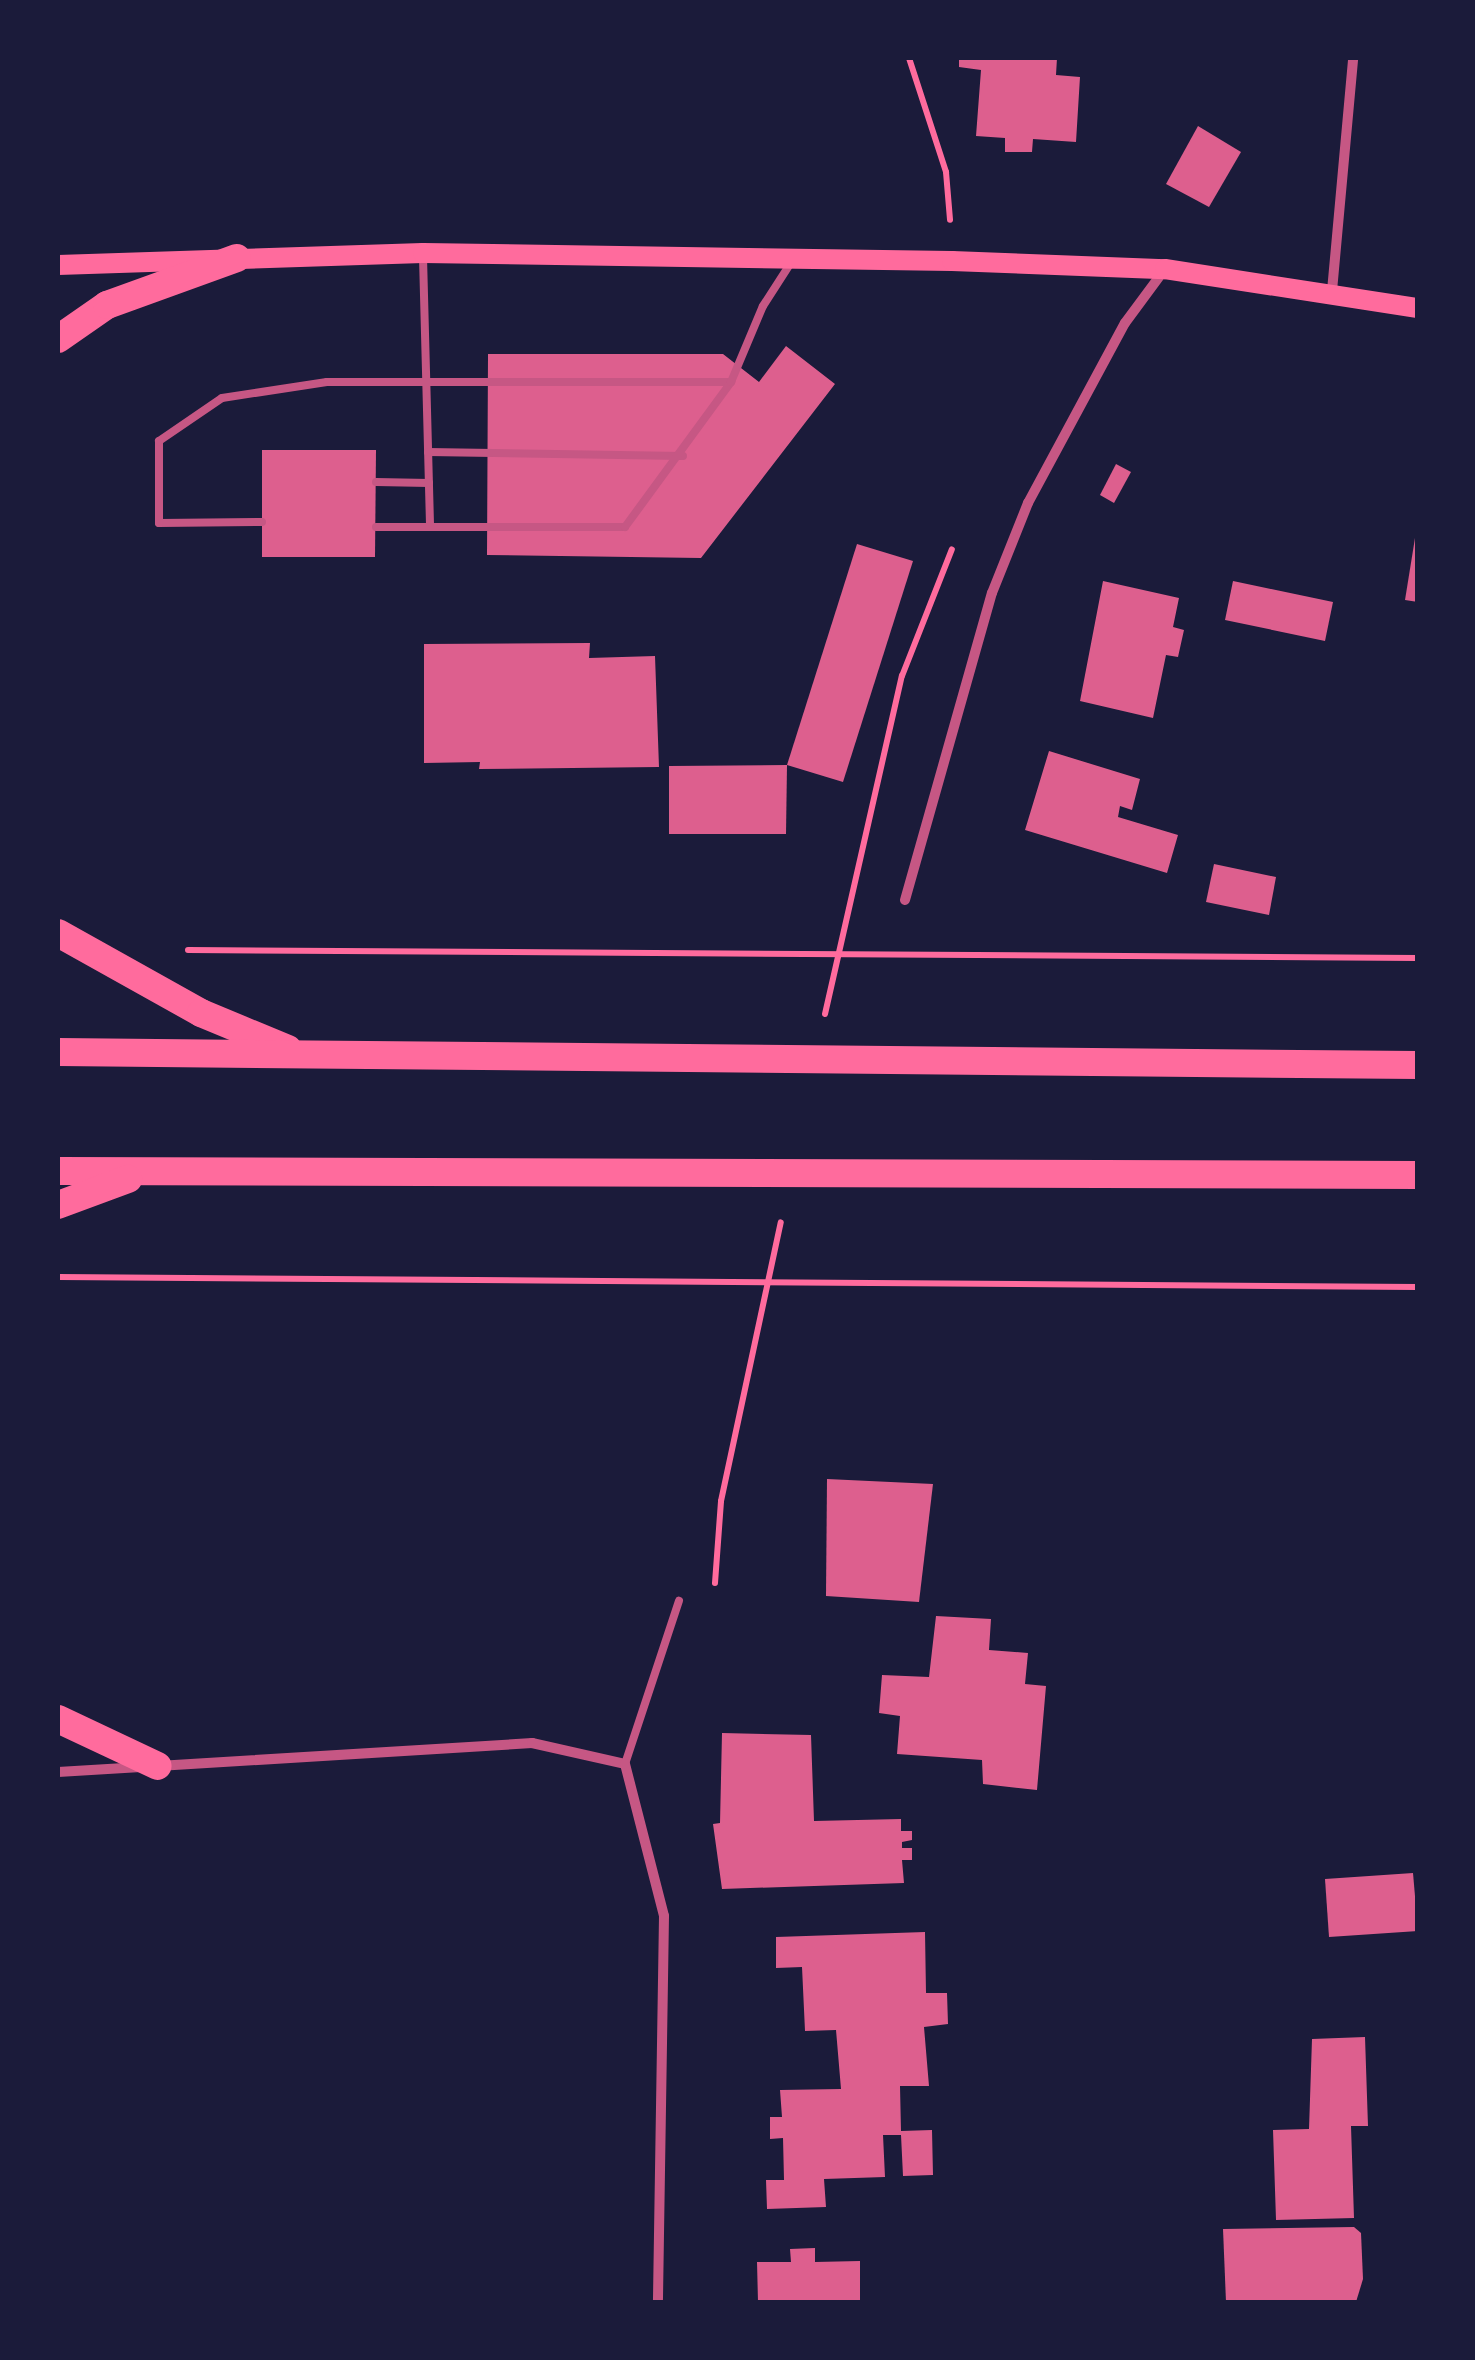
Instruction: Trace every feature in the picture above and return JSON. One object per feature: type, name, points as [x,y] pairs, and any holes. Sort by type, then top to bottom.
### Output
[{"type":"highway","points":[[58,340],[107,306],[237,258]]},
{"type":"highway","points":[[58,933],[201,1014],[306,1056]]},
{"type":"highway","points":[[58,1052],[1418,1065]]},
{"type":"highway","points":[[58,1206],[158,1170]]},
{"type":"highway","points":[[58,1171],[1418,1174]]},
{"type":"highway","points":[[58,1719],[158,1766]]},
{"type":"main road","points":[[58,265],[423,253],[952,261],[1166,269],[1332,291],[1418,308]]},
{"type":"street","points":[[1332,291],[1353,58]]},
{"type":"street","points":[[905,900],[992,593],[1028,504],[1125,324],[1166,269]]},
{"type":"street","points":[[58,1772],[532,1743],[625,1764],[664,1916],[658,2302]]},
{"type":"lane","points":[[423,253],[430,527]]},
{"type":"lane","points":[[376,527],[625,527],[683,456],[731,382],[763,306],[794,257]]},
{"type":"lane","points":[[262,522],[159,522],[159,441],[222,398],[327,382],[731,382]]},
{"type":"lane","points":[[428,452],[683,456]]},
{"type":"lane","points":[[376,482],[429,483]]},
{"type":"lane","points":[[625,1764],[679,1602]]},
{"type":"path","points":[[909,58],[946,172],[952,261]]},
{"type":"path","points":[[822,1031],[871,797],[902,676],[952,549]]},
{"type":"path","points":[[181,950],[1418,958]]},
{"type":"path","points":[[713,1604],[734,1441],[784,1207]]},
{"type":"path","points":[[58,1277],[1418,1286]]},
{"type":"building","points":[[959,58],[1057,58],[1056,75],[1080,77],[1076,142],[1033,139],[1032,152],[1005,152],[1005,138],[976,136],[981,70],[959,67]]},
{"type":"building","points":[[1198,126],[1241,152],[1209,207],[1166,184]]},
{"type":"building","points":[[786,346],[835,384],[701,558],[487,555],[488,354],[723,354],[759,382]]},
{"type":"building","points":[[262,450],[376,450],[375,557],[262,557]]},
{"type":"building","points":[[1116,464],[1131,472],[1114,503],[1100,495]]},
{"type":"building","points":[[1418,538],[1418,602],[1405,600]]},
{"type":"building","points":[[857,544],[913,561],[843,782],[787,765]]},
{"type":"building","points":[[1103,581],[1179,598],[1173,627],[1184,630],[1178,657],[1166,655],[1153,718],[1080,701]]},
{"type":"building","points":[[1233,581],[1333,602],[1325,641],[1225,620]]},
{"type":"building","points":[[590,643],[589,658],[655,656],[659,767],[479,769],[480,762],[424,763],[424,644]]},
{"type":"building","points":[[1049,751],[1140,779],[1132,810],[1120,806],[1118,817],[1178,835],[1167,873],[1025,830]]},
{"type":"building","points":[[787,765],[786,834],[669,834],[669,766]]},
{"type":"building","points":[[1214,864],[1276,877],[1269,915],[1206,902]]},
{"type":"building","points":[[827,1479],[933,1484],[919,1602],[826,1596]]},
{"type":"building","points":[[936,1616],[991,1619],[989,1650],[1028,1653],[1025,1684],[1046,1686],[1037,1790],[983,1784],[982,1760],[897,1754],[900,1716],[879,1713],[882,1675],[929,1677]]},
{"type":"building","points":[[722,1733],[811,1735],[814,1821],[901,1819],[901,1831],[912,1831],[912,1840],[902,1842],[902,1848],[912,1848],[912,1860],[902,1860],[904,1883],[722,1889],[713,1824],[720,1823]]},
{"type":"building","points":[[1413,1873],[1418,1931],[1329,1937],[1325,1879]]},
{"type":"building","points":[[925,1932],[926,1993],[947,1993],[948,2024],[924,2027],[929,2086],[900,2086],[901,2131],[932,2130],[933,2175],[903,2176],[901,2135],[883,2135],[885,2177],[824,2179],[826,2207],[767,2209],[766,2180],[784,2180],[783,2138],[770,2139],[770,2117],[782,2117],[780,2090],[841,2089],[836,2030],[805,2031],[802,1967],[776,1968],[776,1937]]},
{"type":"building","points":[[1365,2037],[1368,2126],[1351,2126],[1354,2218],[1276,2220],[1273,2130],[1309,2129],[1312,2039]]},
{"type":"building","points":[[1354,2227],[1361,2233],[1363,2279],[1356,2302],[1226,2302],[1223,2229]]},
{"type":"building","points":[[815,2248],[815,2262],[860,2261],[860,2302],[758,2302],[757,2262],[791,2262],[790,2249]]}]
